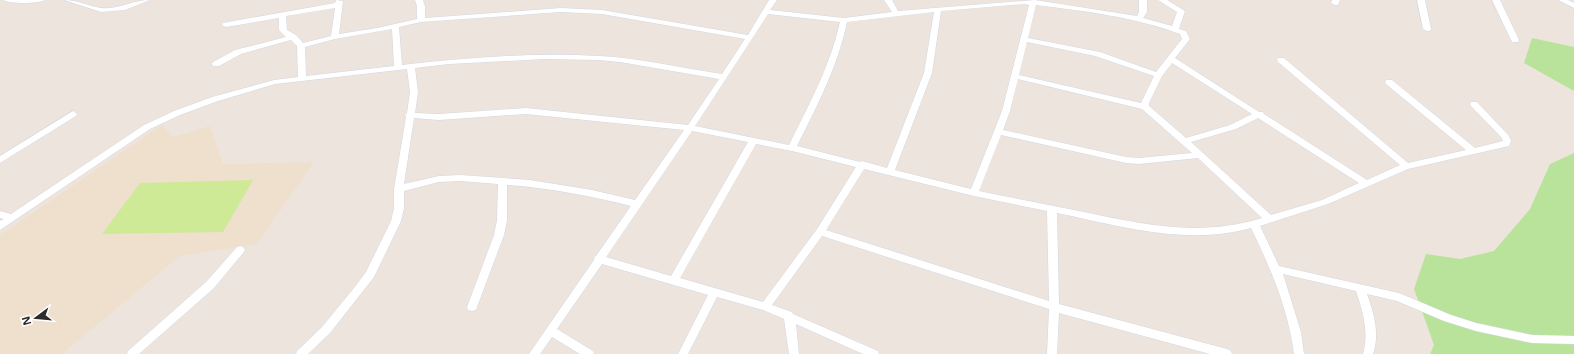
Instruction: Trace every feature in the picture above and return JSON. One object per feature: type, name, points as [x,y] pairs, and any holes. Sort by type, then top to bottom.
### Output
[{"type":"street","points":[[7,0],[41,0]]},
{"type":"street","points":[[68,0],[102,10],[122,8],[146,0]]},
{"type":"street","points":[[419,0],[422,20]]},
{"type":"street","points":[[535,354],[598,259],[690,128],[767,12],[773,0]]},
{"type":"street","points":[[888,0],[896,13]]},
{"type":"street","points":[[957,0],[962,8]]},
{"type":"street","points":[[1139,19],[1143,12],[1143,0]]},
{"type":"street","points":[[1162,0],[1181,11],[1175,29]]},
{"type":"street","points":[[1421,0],[1427,29]]},
{"type":"street","points":[[1496,0],[1515,40]]},
{"type":"street","points":[[1562,0],[1574,6]]},
{"type":"street","points":[[767,12],[844,20],[896,13],[1032,2],[1139,19],[1175,29],[1183,33],[1186,39],[1172,59],[1158,75],[1145,107]]},
{"type":"street","points":[[974,193],[1006,111],[1032,2]]},
{"type":"street","points":[[226,25],[282,16],[338,3],[335,37]]},
{"type":"street","points":[[890,172],[928,73],[938,9]]},
{"type":"street","points":[[301,46],[335,37],[422,20],[526,12],[602,12],[750,38]]},
{"type":"street","points":[[282,16],[283,30],[293,37],[301,46],[302,78]]},
{"type":"street","points":[[792,148],[830,65],[839,42],[844,20]]},
{"type":"street","points":[[395,26],[398,67]]},
{"type":"street","points":[[216,64],[238,52],[293,37]]},
{"type":"street","points":[[1024,39],[1097,54],[1158,75]]},
{"type":"street","points":[[0,226],[111,150],[159,121],[208,102],[269,83],[398,67],[507,58],[583,57],[620,60],[723,77]]},
{"type":"street","points":[[1172,59],[1367,184]]},
{"type":"street","points":[[1281,60],[1406,166]]},
{"type":"street","points":[[301,354],[326,330],[370,274],[396,220],[399,208],[399,189],[414,92],[411,66]]},
{"type":"street","points":[[1015,76],[1145,107],[1200,155],[1269,219]]},
{"type":"street","points":[[1389,82],[1472,150]]},
{"type":"street","points":[[410,115],[439,117],[526,111],[690,128],[754,140],[862,164],[974,193],[1120,223],[1167,231],[1192,232],[1215,231],[1254,224],[1325,202],[1406,166],[1472,150],[1506,144],[1507,141],[1505,136],[1474,104]]},
{"type":"street","points":[[0,160],[73,114]]},
{"type":"street","points":[[1184,141],[1233,127],[1260,114]]},
{"type":"street","points":[[998,132],[1126,160],[1139,161],[1200,155]]},
{"type":"street","points":[[673,281],[754,140]]},
{"type":"street","points":[[765,307],[820,232],[862,164]]},
{"type":"street","points":[[399,189],[449,178],[504,181],[530,183],[592,193],[638,204]]},
{"type":"street","points":[[472,307],[499,235],[502,220],[504,181]]},
{"type":"street","points":[[1052,209],[1054,307],[1052,354]]},
{"type":"street","points":[[0,214],[12,218]]},
{"type":"street","points":[[1254,224],[1276,269],[1296,332],[1299,354]]},
{"type":"street","points":[[820,232],[1191,349],[1227,354]]},
{"type":"street","points":[[132,354],[210,285],[240,250]]},
{"type":"street","points":[[598,259],[765,307],[788,315],[874,354]]},
{"type":"street","points":[[1276,269],[1399,297],[1476,327],[1532,339],[1574,340]]},
{"type":"street","points":[[1360,288],[1371,322],[1372,345],[1368,354]]},
{"type":"street","points":[[683,354],[714,293]]},
{"type":"street","points":[[788,315],[791,323],[794,354]]},
{"type":"street","points":[[550,330],[589,354]]},
{"type":"shaded area","points":[[162,125],[173,137],[210,126],[223,164],[314,162],[257,244],[180,256],[62,354],[0,354],[0,235]]},
{"type":"green space","points":[[1532,38],[1574,47],[1574,91],[1524,63]]},
{"type":"green space","points":[[1574,153],[1574,354],[1430,354],[1434,345],[1414,289],[1426,254],[1460,259],[1494,251],[1530,209],[1550,164]]},
{"type":"green space","points":[[253,180],[223,232],[102,234],[140,183]]}]
